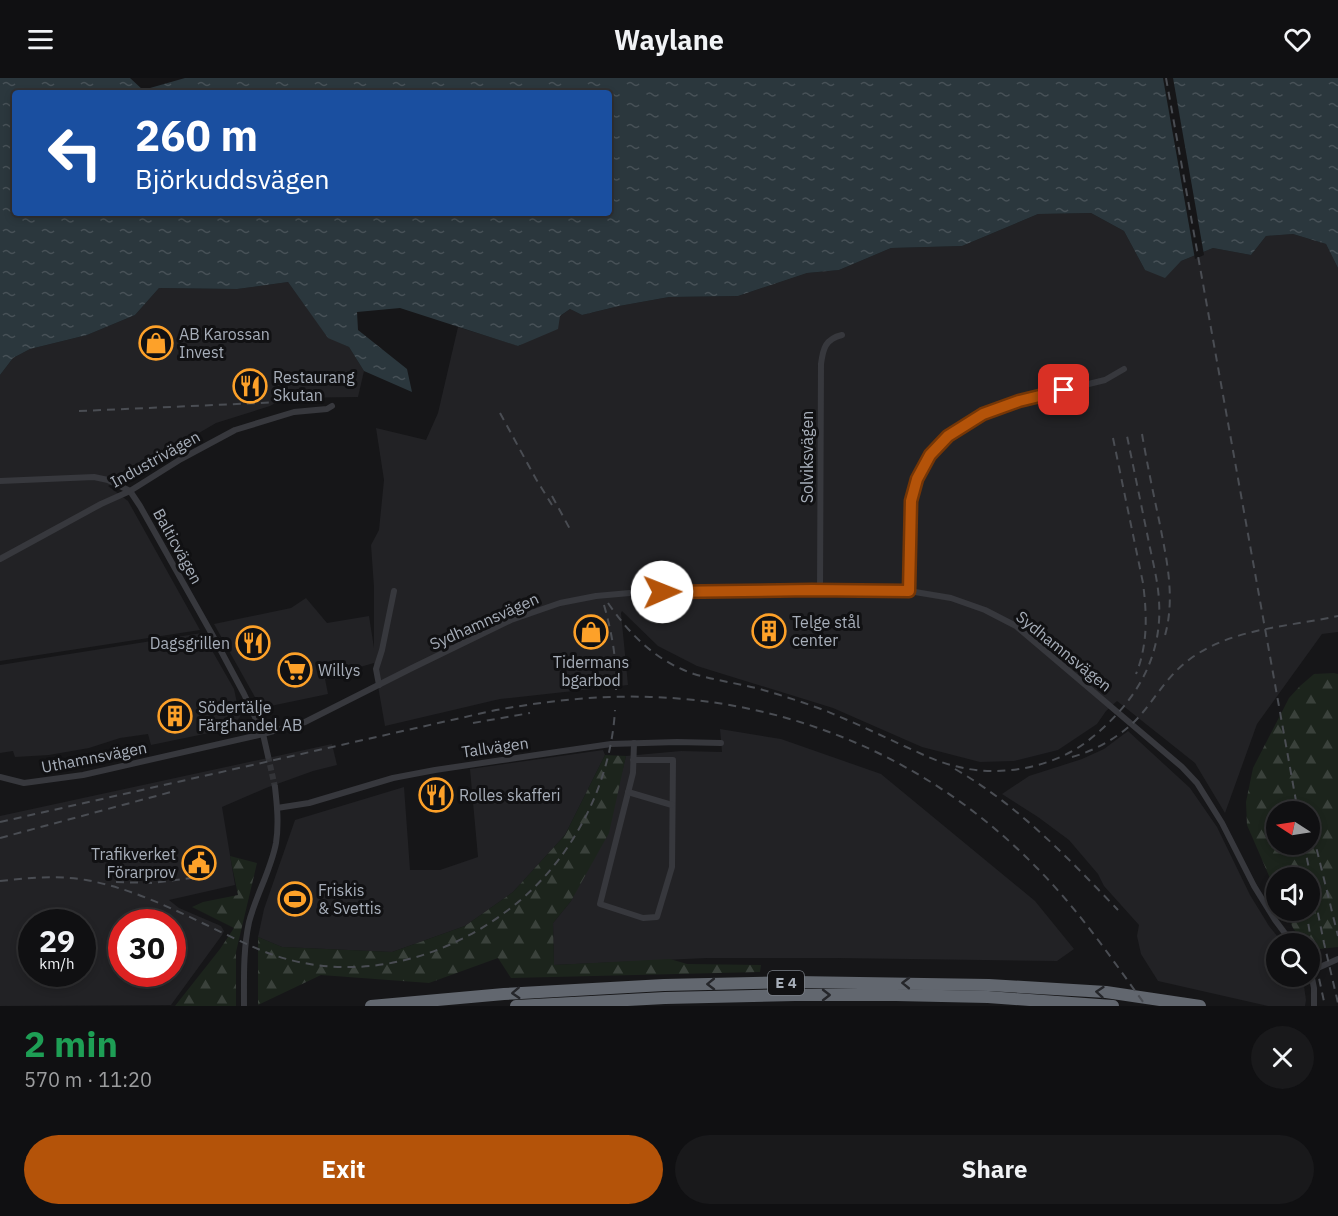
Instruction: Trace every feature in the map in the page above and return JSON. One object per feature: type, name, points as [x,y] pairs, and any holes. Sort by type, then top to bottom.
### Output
[{"type":"highway","name":"E 4","points":[[371,1006],[527,993],[664,985],[795,982],[989,985],[1106,992],[1200,1006]]},
{"type":"highway","name":"E 4","points":[[516,1006],[665,998],[795,995],[988,997],[1113,1006]]},
{"type":"street","name":"Solviksvägen","points":[[820,590],[821,364],[823,348],[829,341],[842,335]]},
{"type":"street","points":[[909,591],[911,501],[917,479],[930,455],[948,436],[983,414],[1019,401],[1105,380],[1124,369]]},
{"type":"street","name":"Industrivägen","points":[[0,559],[130,490],[235,430],[294,412],[327,409],[332,406]]},
{"type":"street","points":[[0,481],[94,477],[108,480],[130,490]]},
{"type":"street","name":"Balticvägen","points":[[130,490],[244,694],[263,734],[268,756]]},
{"type":"street","points":[[379,685],[376,669],[394,591]]},
{"type":"street","name":"Sydhamnsvägen","points":[[263,734],[305,722],[512,620],[560,603],[596,596],[641,592],[909,591],[951,598],[985,610],[1016,626],[1182,767],[1197,783],[1222,823],[1254,886],[1285,933]]},
{"type":"street","name":"Uthamnsvägen","points":[[0,777],[24,783],[83,775],[263,734]]},
{"type":"street","points":[[633,760],[673,760],[672,867],[657,916],[643,918],[600,904],[633,773],[633,760],[634,743]]},
{"type":"street","name":"Tallvägen","points":[[277,807],[309,803],[393,778],[435,770],[611,744],[721,743]]},
{"type":"street","points":[[244,1006],[247,935],[275,843],[277,807],[275,787]]},
{"type":"street","points":[[628,792],[672,805]]},
{"type":"street","points":[[1320,966],[1338,959]]},
{"type":"street","points":[[1314,987],[1314,1006]]},
{"type":"shaded area","points":[[1091,213],[1124,231],[1145,270],[1181,261],[1213,248],[1251,255],[1266,236],[1293,234],[1326,244],[1338,268],[1338,632],[1322,634],[1257,724],[1225,813],[1195,763],[1117,701],[1097,724],[1058,750],[1014,761],[980,762],[922,747],[833,708],[697,666],[658,646],[622,611],[628,685],[500,699],[385,726],[374,663],[353,669],[351,673],[325,679],[328,694],[261,708],[214,624],[291,608],[306,598],[327,623],[369,616],[374,648],[371,545],[379,530],[384,480],[376,428],[426,440],[438,413],[458,327],[519,346],[570,309],[582,315],[669,297],[738,296],[807,273],[839,270],[891,248],[962,246],[1038,214]]},
{"type":"shaded area","points":[[288,282],[328,337],[349,347],[364,371],[358,397],[284,398],[270,406],[216,423],[108,486],[128,501],[200,630],[0,661],[0,375],[13,358],[30,349],[87,335],[135,315],[159,288],[237,289]]},
{"type":"shaded area","points":[[202,633],[234,689],[240,717],[233,724],[211,726],[209,733],[151,745],[148,734],[120,738],[89,748],[49,755],[15,757],[13,751],[0,753],[0,665]]},
{"type":"shaded area","points":[[720,729],[781,739],[881,774],[1035,901],[1074,949],[1057,961],[707,958],[554,965],[553,923],[571,901],[622,772],[626,756],[681,751],[722,752]]},
{"type":"shaded area","points":[[1128,731],[1190,788],[1217,827],[1250,895],[1275,933],[1266,933],[1266,987],[1304,987],[1305,1006],[1268,1006],[1158,981],[1141,954],[1137,936],[1139,925],[1104,886],[1098,874],[1069,840],[1002,794],[1029,776],[1082,759],[1104,749]]},
{"type":"shaded area","points":[[332,744],[337,765],[266,788],[222,807],[235,885],[169,900],[181,909],[108,909],[108,987],[184,987],[171,1005],[0,1006],[0,816]]},
{"type":"shaded area","points":[[603,750],[605,755],[565,835],[513,892],[465,926],[392,952],[282,947],[258,937],[264,909],[295,820],[404,787],[410,870],[440,870],[478,857],[470,769]]},
{"type":"shaded area","points":[[186,911],[221,926],[224,931],[186,984]]},
{"type":"green space","points":[[1314,674],[1338,674],[1338,947],[1320,949],[1320,933],[1297,933],[1290,921],[1320,921],[1320,867],[1266,867],[1266,869],[1247,825],[1246,802],[1253,768],[1289,698]]},
{"type":"green space","points":[[605,755],[626,756],[609,833],[571,901],[553,923],[554,965],[670,959],[687,964],[761,965],[760,972],[511,978],[498,958],[429,983],[321,975],[258,1005],[258,937],[282,947],[392,952],[465,926],[513,892],[565,835]]},
{"type":"green space","points":[[230,856],[257,863],[236,952],[236,1006],[175,1006],[234,928],[192,907],[203,902],[238,895]]},
{"type":"water","points":[[0,78],[130,78],[143,90],[185,78],[1338,78],[1338,268],[1326,244],[1293,234],[1266,236],[1251,255],[1213,248],[1181,261],[1165,278],[1145,270],[1124,231],[1091,213],[1038,214],[962,246],[891,248],[839,270],[807,273],[738,296],[669,297],[582,315],[570,309],[560,316],[558,329],[518,346],[400,308],[357,312],[358,330],[407,369],[412,392],[364,371],[349,347],[328,338],[288,282],[237,289],[159,288],[135,315],[87,335],[30,349],[13,358],[0,375]]},
{"type":"pier","points":[[1163,78],[1173,78],[1204,255],[1195,259]]},
{"type":"tunnel","points":[[268,756],[275,787]]},
{"type":"railway","points":[[1166,78],[1296,801]]},
{"type":"railway","points":[[79,411],[305,401]]},
{"type":"railway","points":[[500,413],[552,505]]},
{"type":"railway","points":[[1142,434],[1169,580],[1168,624],[1164,639]]},
{"type":"railway","points":[[608,603],[625,626],[645,646],[680,669],[756,688],[813,706],[931,758],[975,770],[991,771],[1024,768],[1057,759],[1085,743],[1117,715],[1141,682],[1156,644],[1159,623],[1157,585],[1127,436]]},
{"type":"railway","points":[[1113,438],[1143,583],[1145,640],[1136,674]]},
{"type":"railway","points":[[552,496],[571,531]]},
{"type":"railway","points":[[604,605],[616,668],[616,690]]},
{"type":"railway","points":[[1072,757],[1096,748],[1132,724],[1173,674],[1206,649],[1261,630],[1338,616]]},
{"type":"railway","points":[[0,822],[496,710],[554,701],[612,697],[704,701],[758,711],[810,725],[860,744],[954,797],[996,830],[1051,883],[1094,935],[1146,1006]]},
{"type":"railway","points":[[0,881],[64,878],[109,885],[152,900],[258,949],[293,961],[328,966],[363,967],[398,962],[432,952],[465,938],[524,897],[543,878],[560,858],[588,812],[607,762],[615,710]]},
{"type":"railway","points":[[473,723],[530,713]]},
{"type":"railway","points":[[955,769],[1021,816],[1061,852],[1118,910]]},
{"type":"railway","points":[[0,838],[171,792]]},
{"type":"railway","points":[[1306,855],[1338,1003]]},
{"type":"railway","points":[[1318,855],[1338,936]]},
{"type":"railway","points":[[116,882],[153,883],[191,878]]},
{"type":"railway","points":[[1308,921],[1325,1006]]},
{"type":"place","name":"AB Karossan Invest","points":[[156,343]]},
{"type":"place","name":"Restaurang Skutan","points":[[250,386]]},
{"type":"place","name":"Telge stål center","points":[[769,631]]},
{"type":"place","name":"Tidermans bgarbod","points":[[591,632]]},
{"type":"place","name":"Dagsgrillen","points":[[253,643]]},
{"type":"place","name":"Willys","points":[[295,670]]},
{"type":"place","name":"Södertälje Färghandel AB","points":[[175,716]]},
{"type":"place","name":"Rolles skafferi","points":[[436,795]]},
{"type":"place","name":"Trafikverket Förarprov","points":[[199,863]]},
{"type":"place","name":"Friskis & Svettis","points":[[295,899]]},
{"type":"route","points":[[662,592],[909,591],[911,501],[917,479],[930,455],[948,436],[983,414],[1019,401],[1064,390]]}]
